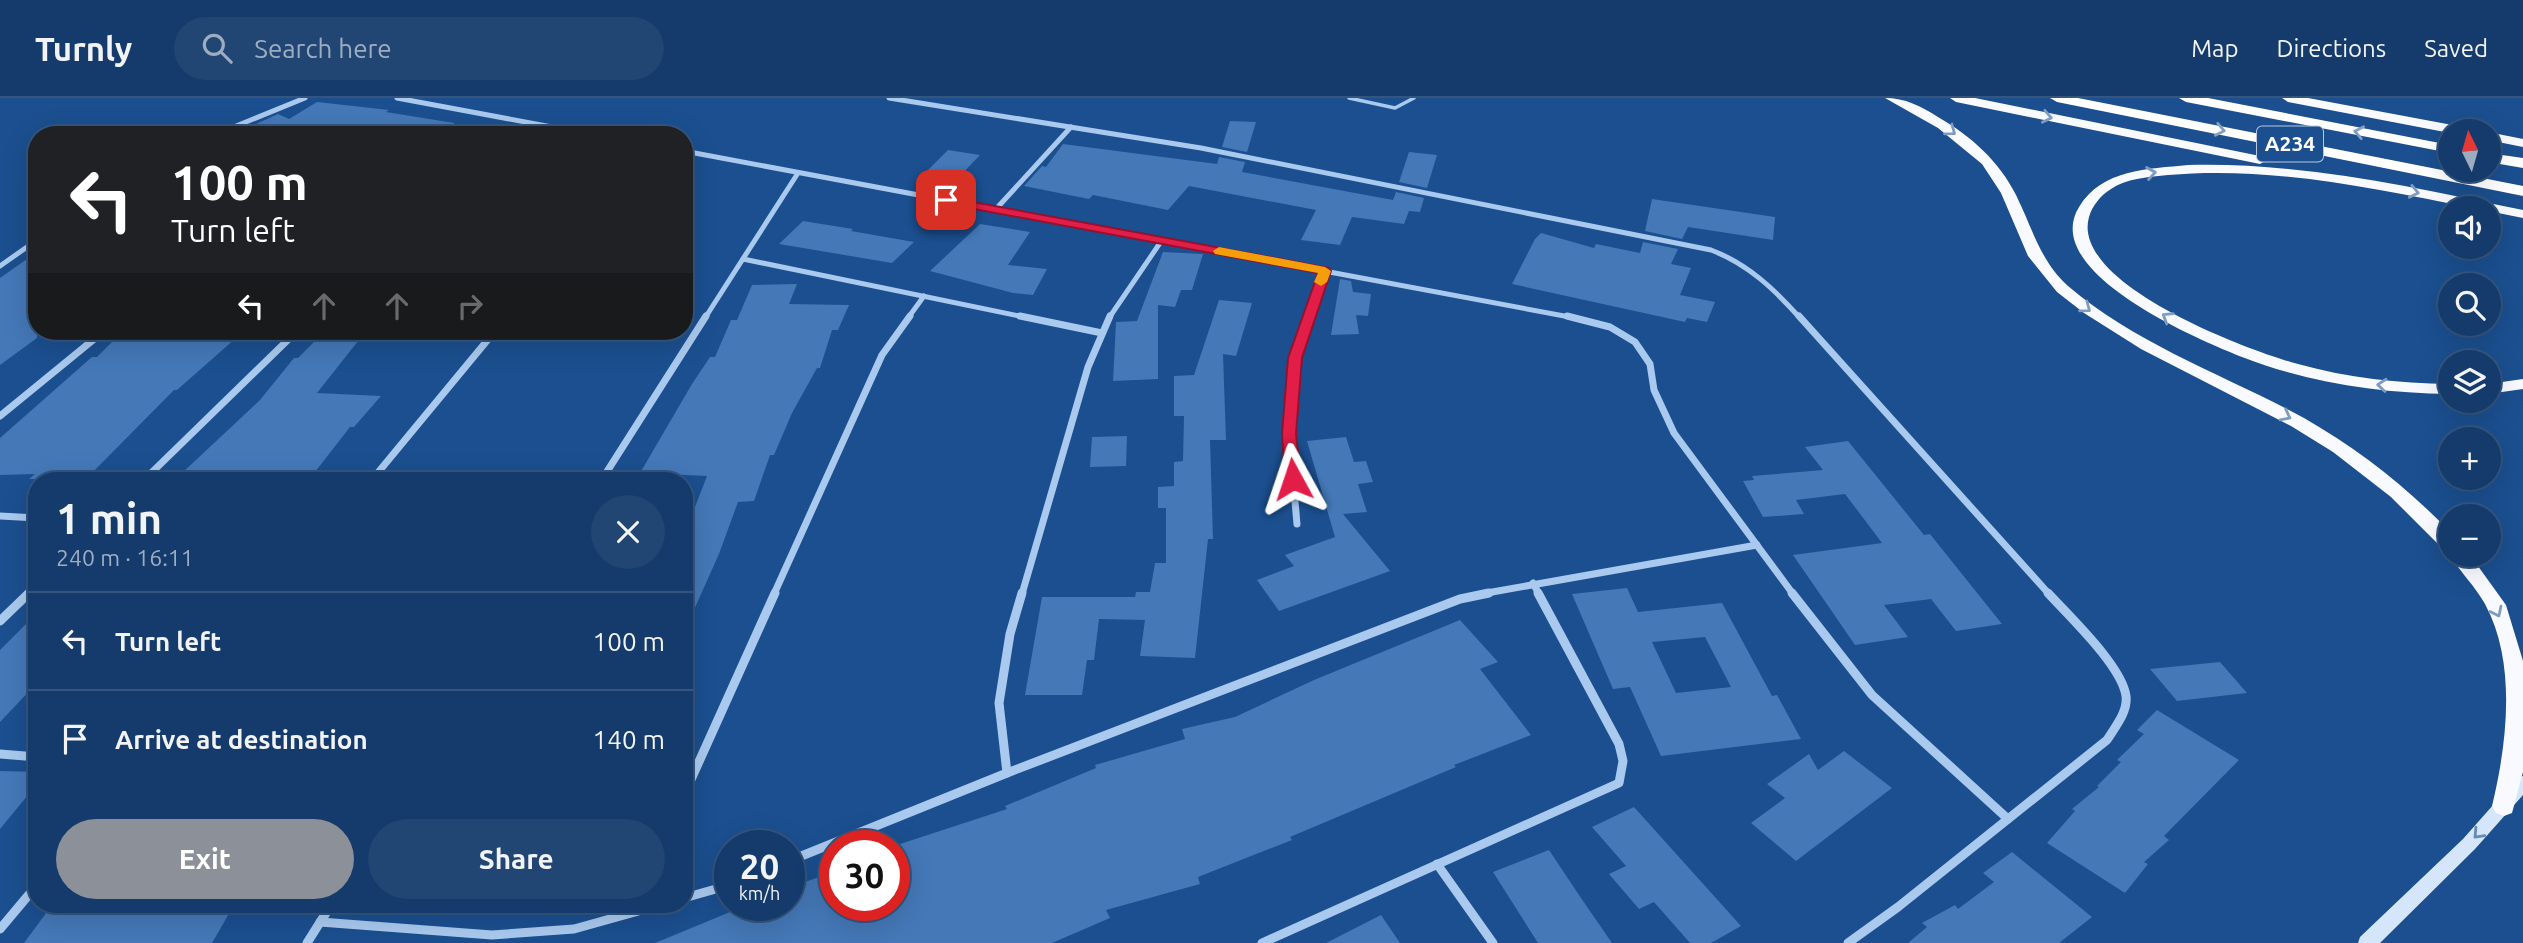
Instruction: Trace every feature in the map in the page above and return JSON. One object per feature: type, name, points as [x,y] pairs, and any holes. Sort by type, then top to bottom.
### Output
[{"type":"highway","points":[[1891,98],[1942,124],[1992,167],[2008,193],[2029,248],[2052,279],[2088,309],[2137,340],[2299,423],[2356,459],[2416,507],[2438,531]]},
{"type":"highway","points":[[1956,98],[2523,214]]},
{"type":"highway","name":"A234","points":[[2057,98],[2523,191]]},
{"type":"highway","name":"A234","points":[[2186,98],[2438,147]]},
{"type":"highway","points":[[2288,98],[2438,126]]},
{"type":"highway","points":[[2301,98],[2400,119]]},
{"type":"highway","points":[[2501,139],[2523,143]]},
{"type":"highway","points":[[2501,159],[2523,163]]},
{"type":"highway","points":[[2382,185],[2301,173],[2238,169],[2187,169],[2147,174],[2112,182],[2093,196],[2081,215],[2081,236],[2095,263],[2126,291],[2175,322],[2228,347],[2296,369],[2362,383],[2438,388]]},
{"type":"highway","points":[[2501,387],[2523,384]]},
{"type":"highway","points":[[2468,567],[2498,610],[2516,661],[2520,704],[2518,752],[2504,806]]},
{"type":"main road","points":[[2367,943],[2469,844],[2523,783]]},
{"type":"street","points":[[236,126],[305,98]]},
{"type":"street","points":[[397,98],[547,126]]},
{"type":"street","points":[[889,98],[1201,148],[1711,250],[1736,258],[1755,271],[1777,292],[2104,654],[2127,690],[2125,714],[2107,740],[1848,943]]},
{"type":"street","points":[[996,209],[1071,127]]},
{"type":"street","points":[[693,153],[1572,317],[1610,327],[1635,342],[1650,364],[1654,390],[1674,433],[1872,695],[2008,819]]},
{"type":"street","points":[[693,337],[798,173]]},
{"type":"street","points":[[1007,773],[999,703],[1010,634],[1088,367],[1113,309],[1162,240]]},
{"type":"street","points":[[0,266],[28,246]]},
{"type":"street","points":[[743,259],[1102,332]]},
{"type":"street","points":[[1297,524],[1289,434],[1295,358],[1325,271]]},
{"type":"street","points":[[693,775],[882,355],[924,296]]},
{"type":"street","points":[[0,416],[93,340]]},
{"type":"street","points":[[152,472],[289,340]]},
{"type":"street","points":[[378,472],[488,340]]},
{"type":"street","points":[[607,472],[691,340]]},
{"type":"street","points":[[0,516],[28,518]]},
{"type":"street","points":[[805,855],[1007,773],[1460,599],[1533,583],[1757,545]]},
{"type":"street","points":[[1262,943],[1619,783],[1623,761],[1619,744],[1533,583]]},
{"type":"street","points":[[0,621],[28,594]]},
{"type":"street","points":[[0,754],[28,756]]},
{"type":"street","points":[[1437,864],[1493,943]]},
{"type":"street","points":[[693,895],[714,890]]},
{"type":"street","points":[[0,929],[28,896]]},
{"type":"street","points":[[307,943],[326,913]]},
{"type":"street","points":[[320,922],[492,936],[574,929],[621,913]]},
{"type":"lane","points":[[1349,98],[1395,108],[1414,98]]},
{"type":"building","points":[[317,102],[389,110],[386,112],[454,123],[454,126],[252,126],[278,114],[289,119]]},
{"type":"building","points":[[1230,121],[1256,122],[1247,152],[1222,147]]},
{"type":"building","points":[[1063,144],[1217,164],[1219,157],[1245,162],[1242,172],[1393,200],[1396,192],[1424,198],[1420,212],[1409,211],[1404,224],[1352,217],[1340,245],[1301,240],[1316,210],[1189,186],[1168,210],[1093,195],[1089,199],[1024,186],[1042,166],[1046,167]]},
{"type":"building","points":[[948,150],[980,155],[960,176],[927,171]]},
{"type":"building","points":[[1409,152],[1437,155],[1427,188],[1399,182]]},
{"type":"building","points":[[1652,199],[1775,217],[1773,240],[1688,227],[1682,239],[1645,231]]},
{"type":"building","points":[[803,221],[914,242],[892,263],[779,244]]},
{"type":"building","points":[[980,224],[1030,232],[1008,265],[1047,269],[1033,295],[1013,293],[930,271]]},
{"type":"building","points":[[1541,233],[1594,248],[1596,244],[1640,253],[1643,242],[1678,249],[1671,264],[1691,268],[1680,295],[1715,302],[1707,322],[1687,318],[1685,322],[1512,284],[1535,239]]},
{"type":"building","points":[[1163,252],[1203,254],[1192,290],[1181,290],[1175,307],[1158,305],[1158,379],[1113,381],[1116,322],[1137,321]]},
{"type":"building","points":[[28,258],[28,340],[34,340],[0,365],[0,278]]},
{"type":"building","points":[[1340,279],[1351,281],[1353,292],[1371,294],[1368,316],[1356,315],[1359,334],[1331,335]]},
{"type":"building","points":[[797,284],[789,304],[849,305],[838,330],[832,330],[820,368],[817,368],[792,413],[774,455],[770,455],[754,501],[738,502],[719,554],[693,612],[693,512],[707,476],[693,475],[693,472],[641,472],[692,384],[710,357],[715,357],[731,320],[737,320],[752,285]]},
{"type":"building","points":[[1219,300],[1252,303],[1236,356],[1223,354],[1226,440],[1210,440],[1213,539],[1208,539],[1195,658],[1140,656],[1145,620],[1099,619],[1094,660],[1087,660],[1082,695],[1025,695],[1042,597],[1135,597],[1136,592],[1150,592],[1155,563],[1166,563],[1166,508],[1158,508],[1158,487],[1174,486],[1174,462],[1183,461],[1184,416],[1174,416],[1174,376],[1194,375]]},
{"type":"building","points":[[114,340],[234,340],[174,390],[93,472],[0,475],[0,438],[92,357],[97,357]]},
{"type":"building","points":[[316,340],[359,340],[317,393],[381,396],[354,427],[350,427],[315,472],[183,472],[260,400],[294,358],[298,358]]},
{"type":"building","points":[[1127,436],[1126,466],[1090,467],[1092,437]]},
{"type":"building","points":[[1346,437],[1354,462],[1366,461],[1373,482],[1358,484],[1367,512],[1343,514],[1390,571],[1279,611],[1257,580],[1294,566],[1285,555],[1335,537],[1307,441]]},
{"type":"building","points":[[1848,441],[1924,535],[1930,534],[2002,624],[1956,631],[1931,599],[1884,605],[1908,637],[1855,645],[1793,555],[1882,543],[1845,494],[1796,500],[1804,514],[1763,517],[1743,481],[1754,480],[1752,476],[1823,470],[1805,447]]},
{"type":"building","points":[[1627,588],[1638,612],[1722,603],[1772,696],[1777,695],[1801,739],[1661,756],[1630,687],[1613,689],[1572,594]],"holes":[[[1705,637],[1731,687],[1676,693],[1652,642]]]},
{"type":"building","points":[[1460,620],[1498,662],[1480,669],[1531,735],[1454,765],[1456,767],[1290,837],[1292,840],[1198,877],[1200,884],[1106,910],[1110,918],[1052,943],[655,943],[714,919],[714,921],[805,921],[805,882],[819,877],[819,921],[910,921],[910,841],[1007,809],[1005,806],[1096,768],[1095,765],[1185,739],[1182,729],[1235,717],[1314,680]]},
{"type":"building","points":[[28,622],[28,692],[0,722],[0,650]]},
{"type":"building","points":[[2220,662],[2247,693],[2177,701],[2150,669]]},
{"type":"building","points":[[2157,710],[2239,760],[2164,836],[2169,840],[2144,862],[2148,864],[2125,893],[2047,843],[2075,811],[2072,809],[2099,787],[2097,786],[2121,762],[2117,760],[2144,734],[2137,730]]},
{"type":"building","points":[[1844,751],[1892,788],[1796,861],[1751,823],[1785,798],[1767,784],[1809,754],[1818,770]]},
{"type":"building","points":[[0,771],[28,772],[28,795],[0,829]]},
{"type":"building","points":[[1634,807],[1741,926],[1711,943],[1690,943],[1654,902],[1639,909],[1609,874],[1626,866],[1592,827]]},
{"type":"building","points":[[1549,850],[1612,943],[1538,943],[1493,872]]},
{"type":"building","points":[[2012,852],[2092,917],[2059,943],[1908,943],[1927,927],[1922,923],[1955,905],[1958,909],[1994,882],[1983,873]]},
{"type":"building","points":[[46,913],[229,913],[212,943],[24,943]]},
{"type":"building","points":[[1381,915],[1400,943],[1326,943]]},
{"type":"slow traffic","points":[[1219,251],[1325,271],[1321,282]]},
{"type":"route","points":[[946,200],[1325,271],[1295,358],[1289,434],[1293,479]]}]
